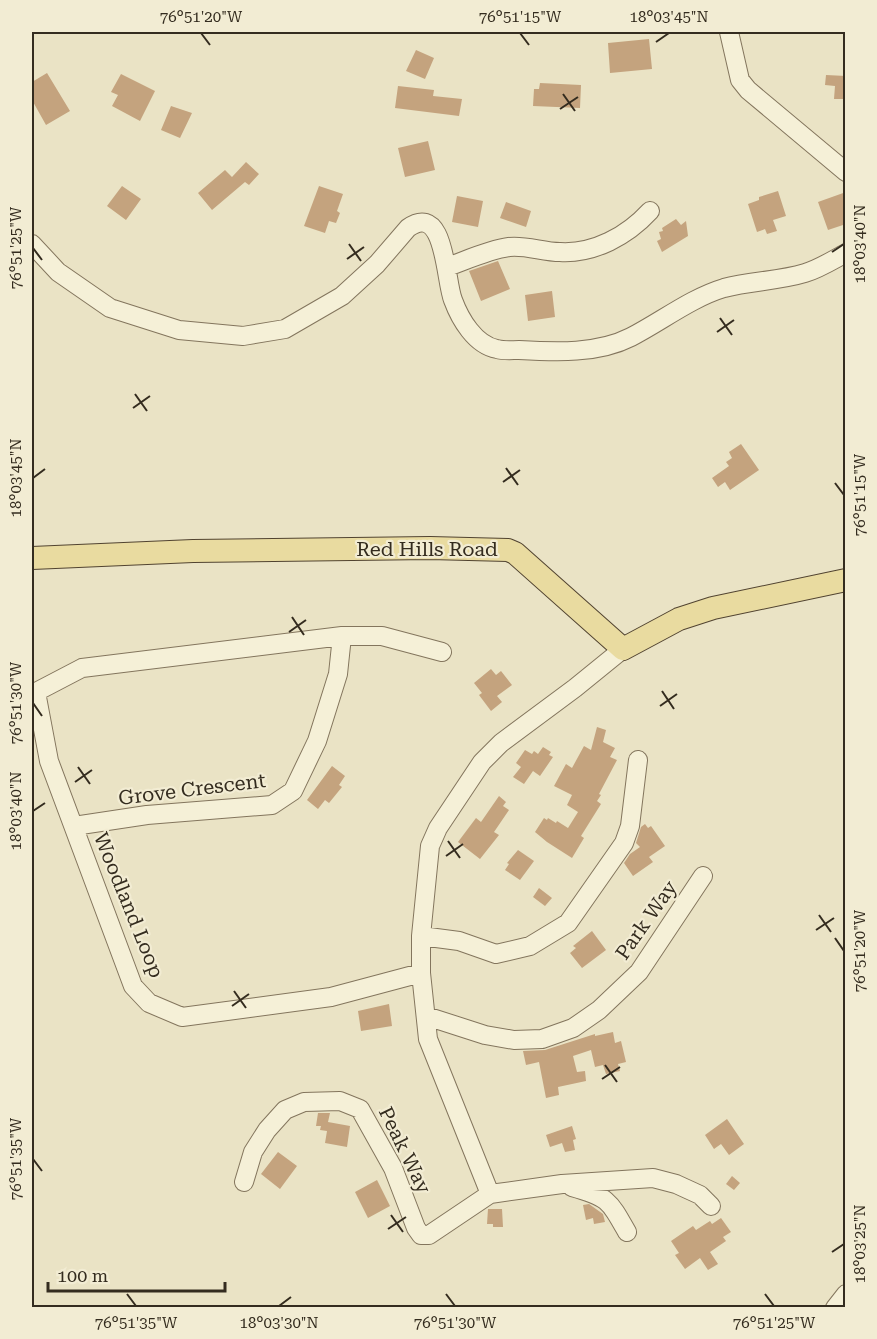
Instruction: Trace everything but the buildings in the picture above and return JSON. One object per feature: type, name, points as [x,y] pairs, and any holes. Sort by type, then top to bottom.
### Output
[{"type":"main road","name":"Red Hills Road","points":[[32,558],[193,551],[430,548],[508,550],[515,553],[623,649]]},
{"type":"main road","points":[[623,649],[679,619],[713,608],[846,580]]},
{"type":"street","points":[[729,32],[740,80],[748,90],[846,172]]},
{"type":"street","points":[[447,267],[511,247],[561,253],[582,251],[620,236],[635,227],[650,211]]},
{"type":"street","points":[[32,244],[58,272],[110,308],[178,330],[243,336],[285,329],[342,296],[377,264],[408,228],[414,223],[427,222],[435,227],[447,267],[452,299],[463,321],[476,338],[495,349],[564,351],[597,348],[629,338],[723,288],[807,273],[846,253]]},
{"type":"street","points":[[34,690],[82,668],[342,636],[381,636],[442,652]]},
{"type":"street","name":"Grove Crescent","points":[[74,826],[147,815],[272,805],[293,791],[317,741],[338,674],[342,636]]},
{"type":"street","points":[[623,649],[501,743],[482,762],[438,828],[430,846],[422,936],[421,973],[428,1039],[490,1194],[562,1184],[653,1178],[676,1184],[700,1196],[711,1206]]},
{"type":"street","name":"Woodland Loop","points":[[34,690],[49,761],[133,986],[149,1003],[182,1017],[331,997],[421,973]]},
{"type":"street","points":[[422,936],[459,942],[496,954],[530,946],[568,923],[624,843],[630,826],[638,760]]},
{"type":"street","name":"Park Way","points":[[426,1016],[485,1035],[514,1040],[542,1039],[573,1028],[599,1010],[639,972],[703,876]]},
{"type":"street","name":"Peak Way","points":[[244,1182],[253,1152],[267,1130],[285,1110],[304,1102],[340,1101],[360,1109],[393,1167],[416,1228],[421,1234],[429,1235],[490,1194]]},
{"type":"street","points":[[562,1184],[596,1193],[612,1206],[627,1232]]},
{"type":"street","points":[[835,1308],[846,1294]]}]
